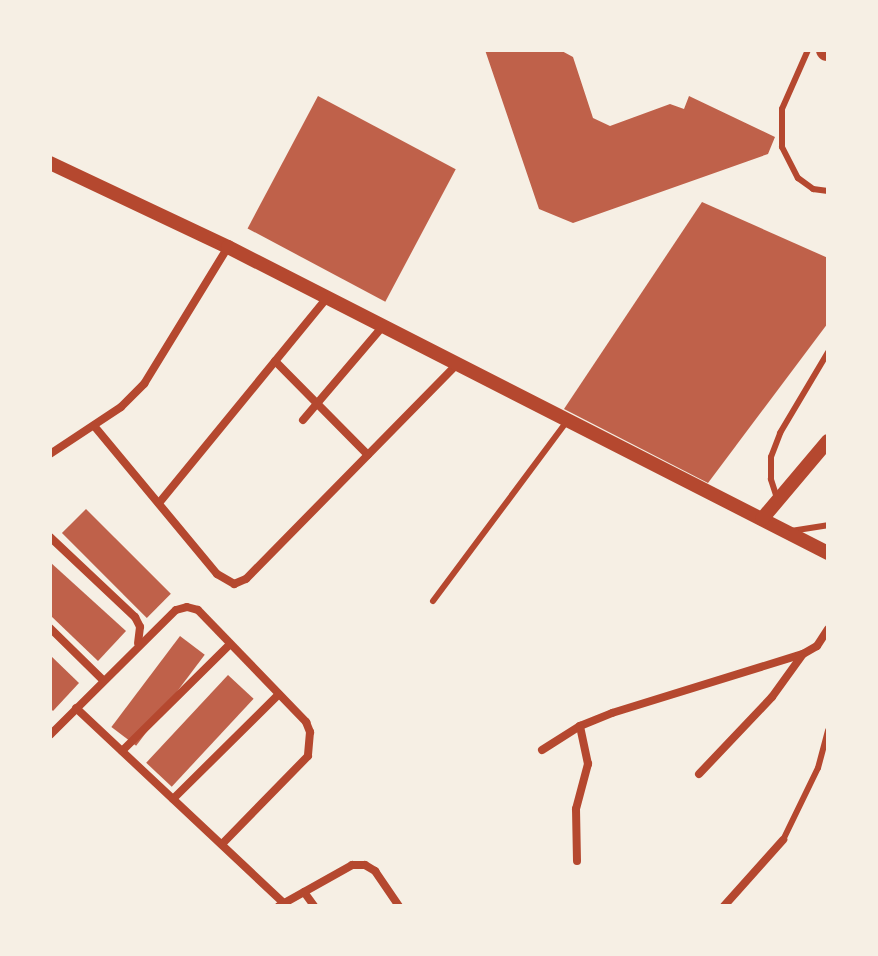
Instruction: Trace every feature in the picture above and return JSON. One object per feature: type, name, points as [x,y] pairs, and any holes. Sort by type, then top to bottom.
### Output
[{"type":"street","points":[[50,163],[228,247],[828,553]]},
{"type":"street","points":[[52,449],[95,427],[144,384],[228,247]]},
{"type":"street","points":[[159,503],[327,298]]},
{"type":"street","points":[[303,420],[383,326]]},
{"type":"street","points":[[275,361],[368,455]]},
{"type":"street","points":[[95,427],[222,579],[234,584],[246,579],[457,364]]},
{"type":"street","points":[[762,519],[828,441]]},
{"type":"street","points":[[50,537],[135,617],[140,627],[138,643]]},
{"type":"street","points":[[50,735],[54,724],[76,708],[138,643],[176,610],[187,607],[198,610],[279,694],[310,732],[308,756],[222,844]]},
{"type":"street","points":[[50,628],[103,680]]},
{"type":"street","points":[[542,750],[580,726],[803,654],[817,646],[828,629]]},
{"type":"street","points":[[122,751],[230,644]]},
{"type":"street","points":[[699,774],[755,717],[803,654]]},
{"type":"street","points":[[173,799],[279,694]]},
{"type":"street","points":[[76,708],[282,904],[352,865],[365,865],[375,871],[399,906]]},
{"type":"street","points":[[577,861],[576,809],[588,764],[580,726]]},
{"type":"street","points":[[724,906],[783,840]]},
{"type":"street","points":[[304,892],[314,906]]},
{"type":"lane","points":[[808,50],[782,109],[782,147],[798,178],[813,189],[828,191]]},
{"type":"lane","points":[[778,502],[771,479],[771,457],[780,433],[828,352]]},
{"type":"lane","points":[[433,601],[568,420]]},
{"type":"lane","points":[[788,532],[828,525]]},
{"type":"lane","points":[[783,840],[813,780],[828,730]]},
{"type":"building","points":[[485,50],[560,50],[573,57],[593,118],[610,126],[670,104],[684,109],[689,96],[775,137],[768,154],[573,223],[539,209]]},
{"type":"building","points":[[318,96],[456,169],[385,302],[248,228]]},
{"type":"building","points":[[702,202],[828,258],[828,323],[708,483],[564,409]]},
{"type":"building","points":[[86,509],[171,594],[147,618],[62,533]]},
{"type":"building","points":[[50,562],[126,631],[98,661],[50,615]]},
{"type":"building","points":[[180,636],[205,655],[136,746],[111,727]]},
{"type":"building","points":[[50,655],[79,683],[53,711],[50,708]]},
{"type":"building","points":[[228,675],[254,699],[172,787],[146,763]]}]
